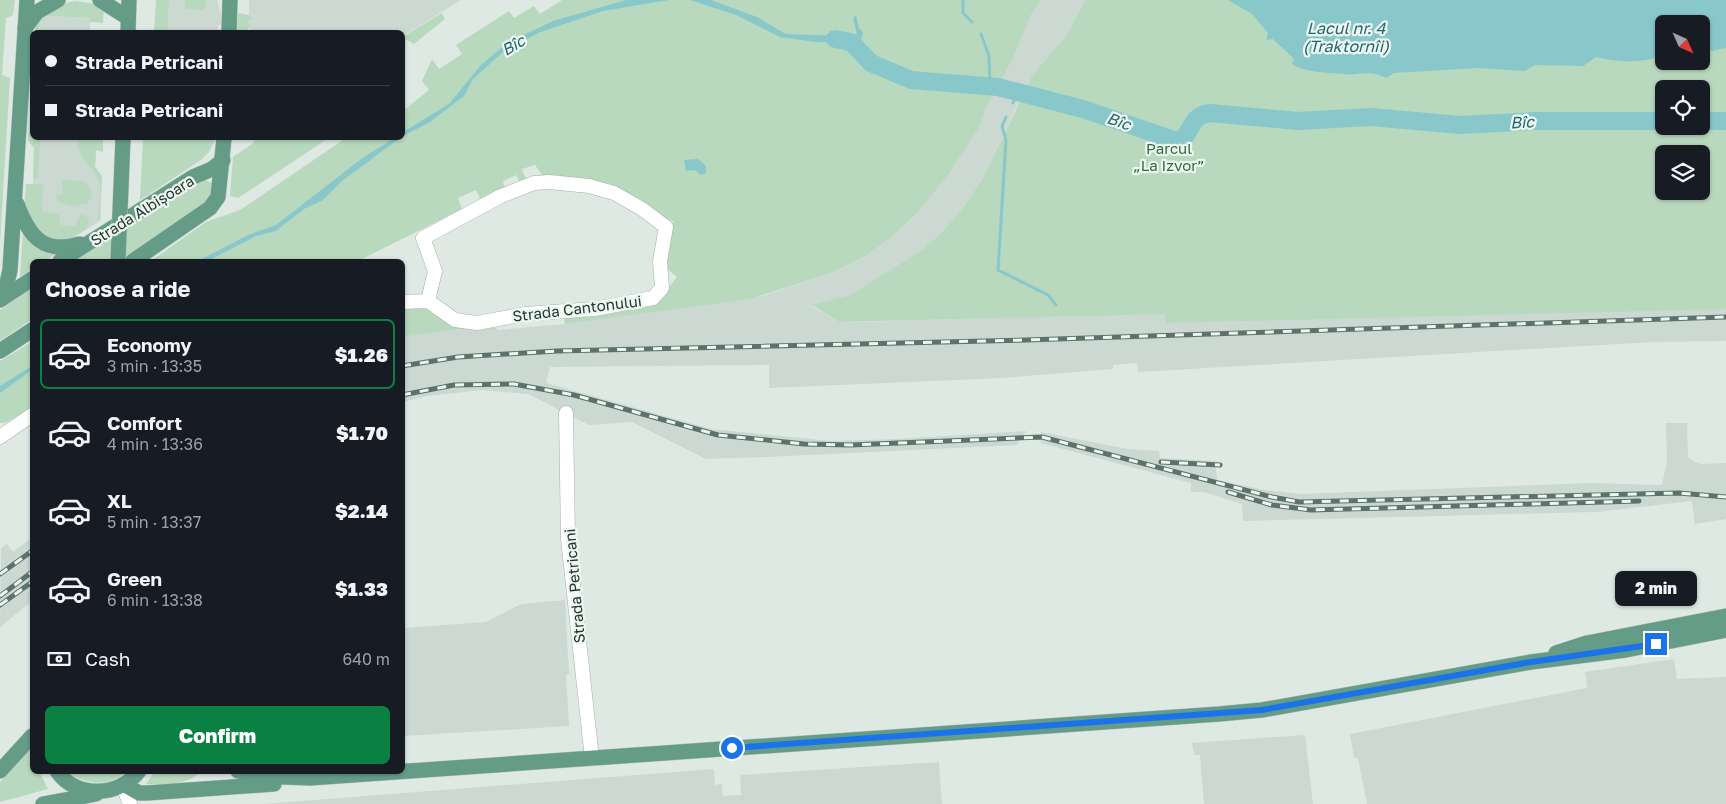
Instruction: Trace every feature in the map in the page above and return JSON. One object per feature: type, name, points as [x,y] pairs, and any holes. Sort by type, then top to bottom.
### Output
[{"type":"main road","points":[[0,294],[7,283],[10,270],[27,0]]},
{"type":"main road","points":[[25,28],[37,12],[58,0]]},
{"type":"main road","points":[[100,0],[128,25]]},
{"type":"main road","points":[[128,25],[130,0]]},
{"type":"main road","points":[[128,25],[135,0]]},
{"type":"main road","points":[[228,30],[230,0]]},
{"type":"main road","points":[[118,259],[123,140]]},
{"type":"main road","points":[[193,177],[210,159],[223,140]]},
{"type":"main road","name":"Strada Albișoara","points":[[136,259],[210,208],[218,197],[224,140]]},
{"type":"main road","name":"Strada Albișoara","points":[[63,259],[193,177],[212,169],[223,160]]},
{"type":"main road","points":[[15,199],[27,227],[35,238],[44,244],[57,248],[93,240]]},
{"type":"main road","points":[[0,300],[30,280]]},
{"type":"main road","points":[[0,351],[30,331]]},
{"type":"main road","points":[[1531,662],[1587,643],[1726,616]]},
{"type":"main road","points":[[405,772],[1262,710],[1531,662],[1626,650],[1726,630]]},
{"type":"main road","points":[[0,771],[30,738]]},
{"type":"main road","points":[[60,774],[73,786],[87,791],[103,792]]},
{"type":"main road","points":[[43,804],[103,792],[124,785],[136,774]]},
{"type":"main road","points":[[251,774],[310,778],[369,774]]},
{"type":"main road","points":[[124,785],[140,793],[174,792],[276,784],[310,778]]},
{"type":"street","name":"Strada Cantonului","points":[[534,183],[567,183],[608,191],[642,209],[666,227],[660,261],[662,288],[653,298],[594,309],[525,314],[477,323],[455,320],[428,301],[435,272],[423,238],[501,196],[534,183]]},
{"type":"street","points":[[405,302],[428,301]]},
{"type":"street","name":"Strada Petricani","points":[[566,413],[568,539],[592,759]]},
{"type":"street","points":[[0,437],[30,416]]},
{"type":"street","points":[[124,785],[130,804]]},
{"type":"shaded area","points":[[169,0],[217,0],[222,19],[217,30],[168,30]]},
{"type":"shaded area","points":[[249,0],[461,0],[405,35],[405,30],[250,30],[247,22],[253,19],[249,15]]},
{"type":"shaded area","points":[[1041,0],[1085,0],[1068,33],[1033,76],[1025,90],[999,84],[1031,15]]},
{"type":"shaded area","points":[[47,16],[90,18],[90,30],[38,30],[41,20]]},
{"type":"shaded area","points":[[994,91],[1020,99],[983,178],[962,209],[942,232],[922,250],[850,295],[812,306],[839,322],[856,322],[1726,297],[1726,341],[1652,342],[1138,372],[1137,363],[1113,365],[1113,369],[1002,378],[769,388],[769,365],[550,367],[546,383],[711,429],[831,441],[1026,431],[1017,445],[767,457],[706,459],[632,422],[589,425],[528,394],[483,390],[427,396],[405,402],[405,337],[461,329],[498,330],[565,324],[762,296],[831,273],[864,257],[892,237],[919,211],[980,126]]},
{"type":"shaded area","points":[[30,112],[30,140],[90,140],[96,150],[95,167],[102,176],[100,221],[66,242],[55,243],[26,184],[33,184],[34,148],[28,141]]},
{"type":"shaded area","points":[[1666,423],[1687,423],[1688,457],[1693,461],[1701,464],[1726,463],[1726,519],[1695,524],[1692,501],[1597,512],[1243,521],[1242,504],[1204,492],[1191,492],[1191,483],[1041,443],[1041,432],[1128,449],[1159,451],[1160,458],[1215,461],[1217,480],[1265,490],[1300,494],[1591,483],[1662,485],[1667,461]]},
{"type":"shaded area","points":[[30,539],[30,603],[0,627],[1,548],[7,544],[13,552]]},
{"type":"shaded area","points":[[565,600],[569,674],[566,675],[569,726],[405,736],[405,628],[486,622],[521,604]]},
{"type":"shaded area","points":[[1674,659],[1677,679],[1726,677],[1726,804],[1367,804],[1358,758],[1354,758],[1350,734],[1587,688],[1585,672]]},
{"type":"shaded area","points":[[1305,735],[1313,804],[1204,804],[1200,755],[1194,755],[1192,743]]},
{"type":"shaded area","points":[[939,762],[942,804],[263,804],[714,769],[715,785],[722,784],[723,796],[741,795],[740,775]]},
{"type":"green space","points":[[0,0],[15,0],[13,15],[6,18],[2,75],[10,78],[0,243]]},
{"type":"green space","points":[[156,0],[169,0],[168,30],[154,30]]},
{"type":"green space","points":[[185,0],[206,0],[205,10],[185,9]]},
{"type":"green space","points":[[562,0],[1041,0],[1031,15],[1012,60],[986,107],[980,126],[949,173],[919,211],[892,237],[864,257],[831,273],[750,299],[565,324],[564,317],[632,305],[646,307],[661,297],[677,277],[665,267],[669,236],[673,231],[673,221],[561,179],[560,175],[542,175],[535,165],[522,169],[526,179],[519,181],[516,175],[503,181],[505,188],[482,203],[476,190],[458,198],[462,209],[362,259],[154,259],[206,222],[240,210],[343,140],[405,140],[405,109],[429,90],[422,81],[432,59],[439,69],[462,54],[456,45],[509,11],[514,18],[534,6],[540,14]]},
{"type":"green space","name":"Parcul „La Izvor”","points":[[1085,0],[1726,0],[1726,309],[1166,323],[1165,314],[839,322],[812,305],[850,295],[922,250],[942,232],[962,209],[983,178],[1032,76],[1068,33]]},
{"type":"green space","points":[[75,1],[104,5],[103,23],[90,22],[90,18],[47,16],[41,20],[38,30],[35,30],[39,20],[49,10]]},
{"type":"green space","points":[[238,13],[249,15],[253,19],[247,22],[250,25],[248,30],[237,30]]},
{"type":"green space","points":[[442,13],[445,19],[414,44],[405,39],[405,35]]},
{"type":"green space","points":[[30,123],[30,140],[40,140],[38,179],[33,179],[34,148],[28,141]]},
{"type":"green space","points":[[77,140],[103,140],[103,152],[96,150],[95,167],[102,176],[100,221],[98,219],[100,188],[98,179],[79,150]]},
{"type":"green space","points":[[143,140],[215,140],[209,152],[201,160],[140,200]]},
{"type":"green space","points":[[255,140],[326,140],[238,198],[230,196],[233,157],[252,144]]},
{"type":"green space","points":[[204,179],[211,183],[212,191],[205,202],[123,259],[78,259]]},
{"type":"green space","points":[[62,180],[84,181],[91,190],[91,197],[87,204],[72,206],[58,202],[56,195],[62,195]]},
{"type":"green space","points":[[26,184],[43,184],[42,211],[59,214],[60,225],[76,226],[77,219],[82,214],[89,219],[87,228],[66,242],[46,240],[24,212]]},
{"type":"green space","points":[[23,231],[59,252],[48,259],[30,259],[30,270],[20,277]]},
{"type":"green space","points":[[30,290],[30,320],[0,341],[0,310]]},
{"type":"green space","points":[[417,306],[490,324],[498,330],[461,329],[405,337],[405,308]]},
{"type":"green space","points":[[30,343],[30,408],[7,422],[0,423],[0,361]]},
{"type":"green space","points":[[30,750],[30,774],[40,774],[48,789],[0,802],[0,782]]},
{"type":"green space","points":[[70,774],[123,774],[113,780],[97,783]]},
{"type":"green space","points":[[153,774],[198,774],[183,782],[146,784]]},
{"type":"water","points":[[626,0],[669,0],[603,11],[538,33],[503,52],[473,79],[464,96],[430,122],[405,135],[405,131],[449,104],[481,65],[507,43],[553,21]]},
{"type":"water","points":[[690,0],[711,0],[757,17],[786,34],[847,36],[854,39],[857,35],[853,18],[856,15],[859,28],[863,33],[861,40],[855,46],[847,43],[815,42],[780,37],[736,15]]},
{"type":"water","name":"Lacul nr. 4 (Traktornîi)","points":[[1228,0],[1726,0],[1726,48],[1710,51],[1710,15],[1655,15],[1655,58],[1647,60],[1622,61],[1596,57],[1583,66],[1535,65],[1525,71],[1478,68],[1394,73],[1386,78],[1369,73],[1323,73],[1297,67],[1292,64],[1294,59],[1273,39],[1266,40],[1268,33],[1252,14]]},
{"type":"water","points":[[391,140],[397,140],[342,181],[323,200],[304,209],[276,231],[256,236],[212,259],[202,259],[248,235],[276,225],[361,159]]},
{"type":"water","points":[[698,159],[706,166],[706,173],[701,175],[695,170],[686,171],[684,160]]},
{"type":"water","points":[[30,367],[30,371],[0,393],[0,386]]},
{"type":"waterway","points":[[963,0],[963,13],[972,22]]},
{"type":"waterway","points":[[981,34],[989,56],[990,86]]},
{"type":"waterway","name":"Bîc","points":[[835,39],[851,42],[871,63],[911,80],[998,87],[1083,109],[1177,141],[1186,135],[1198,118],[1210,113],[1298,121],[1371,117],[1460,125],[1535,121],[1655,121]]},
{"type":"waterway","points":[[1013,103],[1018,92]]},
{"type":"waterway","points":[[1006,117],[1002,126],[1006,140],[998,270],[1048,295],[1056,305]]},
{"type":"waterway","name":"Bîc","points":[[1710,121],[1726,121]]},
{"type":"railway","points":[[405,366],[458,357],[557,351],[1026,340],[1726,317]]},
{"type":"railway","points":[[405,394],[454,385],[514,384],[574,395],[718,435],[804,444],[851,445],[1042,437],[1272,497],[1299,502],[1679,493],[1726,497]]},
{"type":"railway","points":[[1161,462],[1220,465]]},
{"type":"railway","points":[[1228,492],[1272,505],[1311,510],[1639,501]]},
{"type":"railway","points":[[0,574],[30,552]]},
{"type":"railway","points":[[0,596],[30,574]]},
{"type":"railway","points":[[0,605],[30,583]]},
{"type":"route","points":[[732,748],[1187,717],[1262,710],[1531,662],[1626,650],[1656,644]]}]
